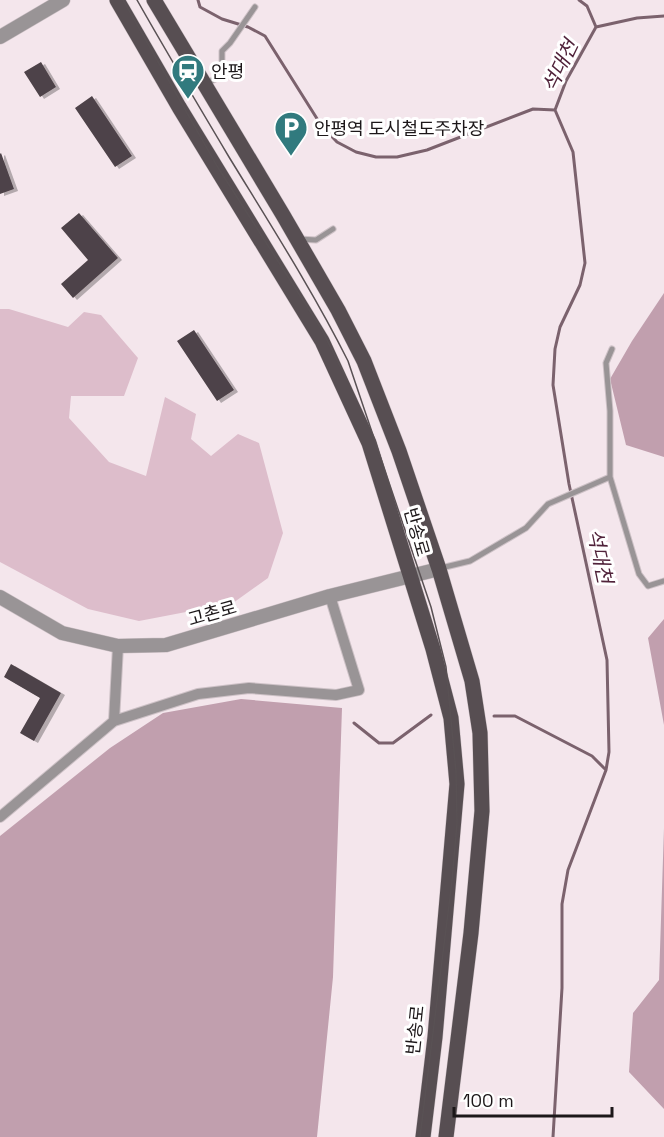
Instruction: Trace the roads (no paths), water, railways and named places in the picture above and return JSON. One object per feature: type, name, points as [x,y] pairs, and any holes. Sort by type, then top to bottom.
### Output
[{"type":"main road","name":"반송로","points":[[117,0],[179,107],[322,341],[369,443],[434,649],[451,718],[457,784],[436,1026],[423,1137]]},
{"type":"main road","name":"반송로","points":[[154,0],[297,239],[364,361],[399,451],[439,569],[472,681],[480,733],[483,778],[480,845],[446,1137]]},
{"type":"street","points":[[0,37],[63,0]]},
{"type":"street","name":"고촌로","points":[[0,597],[62,633],[118,646],[166,645],[330,596],[439,569]]},
{"type":"street","points":[[0,817],[114,721],[198,694],[249,688],[336,695],[359,690],[330,596]]},
{"type":"street","points":[[114,721],[118,646]]},
{"type":"lane","points":[[205,84],[217,78],[222,63],[222,51],[255,7]]},
{"type":"lane","points":[[297,239],[316,240],[333,229]]},
{"type":"lane","points":[[310,262],[316,240]]},
{"type":"lane","points":[[612,349],[606,363],[610,411],[610,477],[639,574],[648,586],[664,581]]},
{"type":"lane","points":[[439,569],[470,561],[526,528],[548,504],[610,477]]},
{"type":"waterway","points":[[198,0],[200,7],[222,19],[248,27],[265,36],[321,125],[337,142],[356,152],[376,157],[397,157],[427,150],[533,109],[555,110]]},
{"type":"waterway","name":"석대천","points":[[553,1137],[562,988],[562,904],[568,870],[606,770],[609,752],[607,660],[569,484],[553,385],[555,349],[560,327],[580,285],[585,263],[573,152],[555,110],[566,81],[596,27],[587,6],[579,0]]},
{"type":"waterway","points":[[596,27],[637,18],[664,16]]},
{"type":"waterway","points":[[354,723],[379,743],[393,743],[431,715]]},
{"type":"waterway","points":[[494,716],[515,716],[592,756],[606,770]]},
{"type":"tram line","points":[[123,0],[217,166],[322,330],[347,380]]},
{"type":"tram line","points":[[137,0],[306,283],[348,361],[431,607],[446,667],[456,772],[457,823],[452,881],[420,1137]]},
{"type":"place","name":"안평","points":[[188,100]]},
{"type":"place","name":"안평역 도시철도주차장","points":[[291,157]]}]
